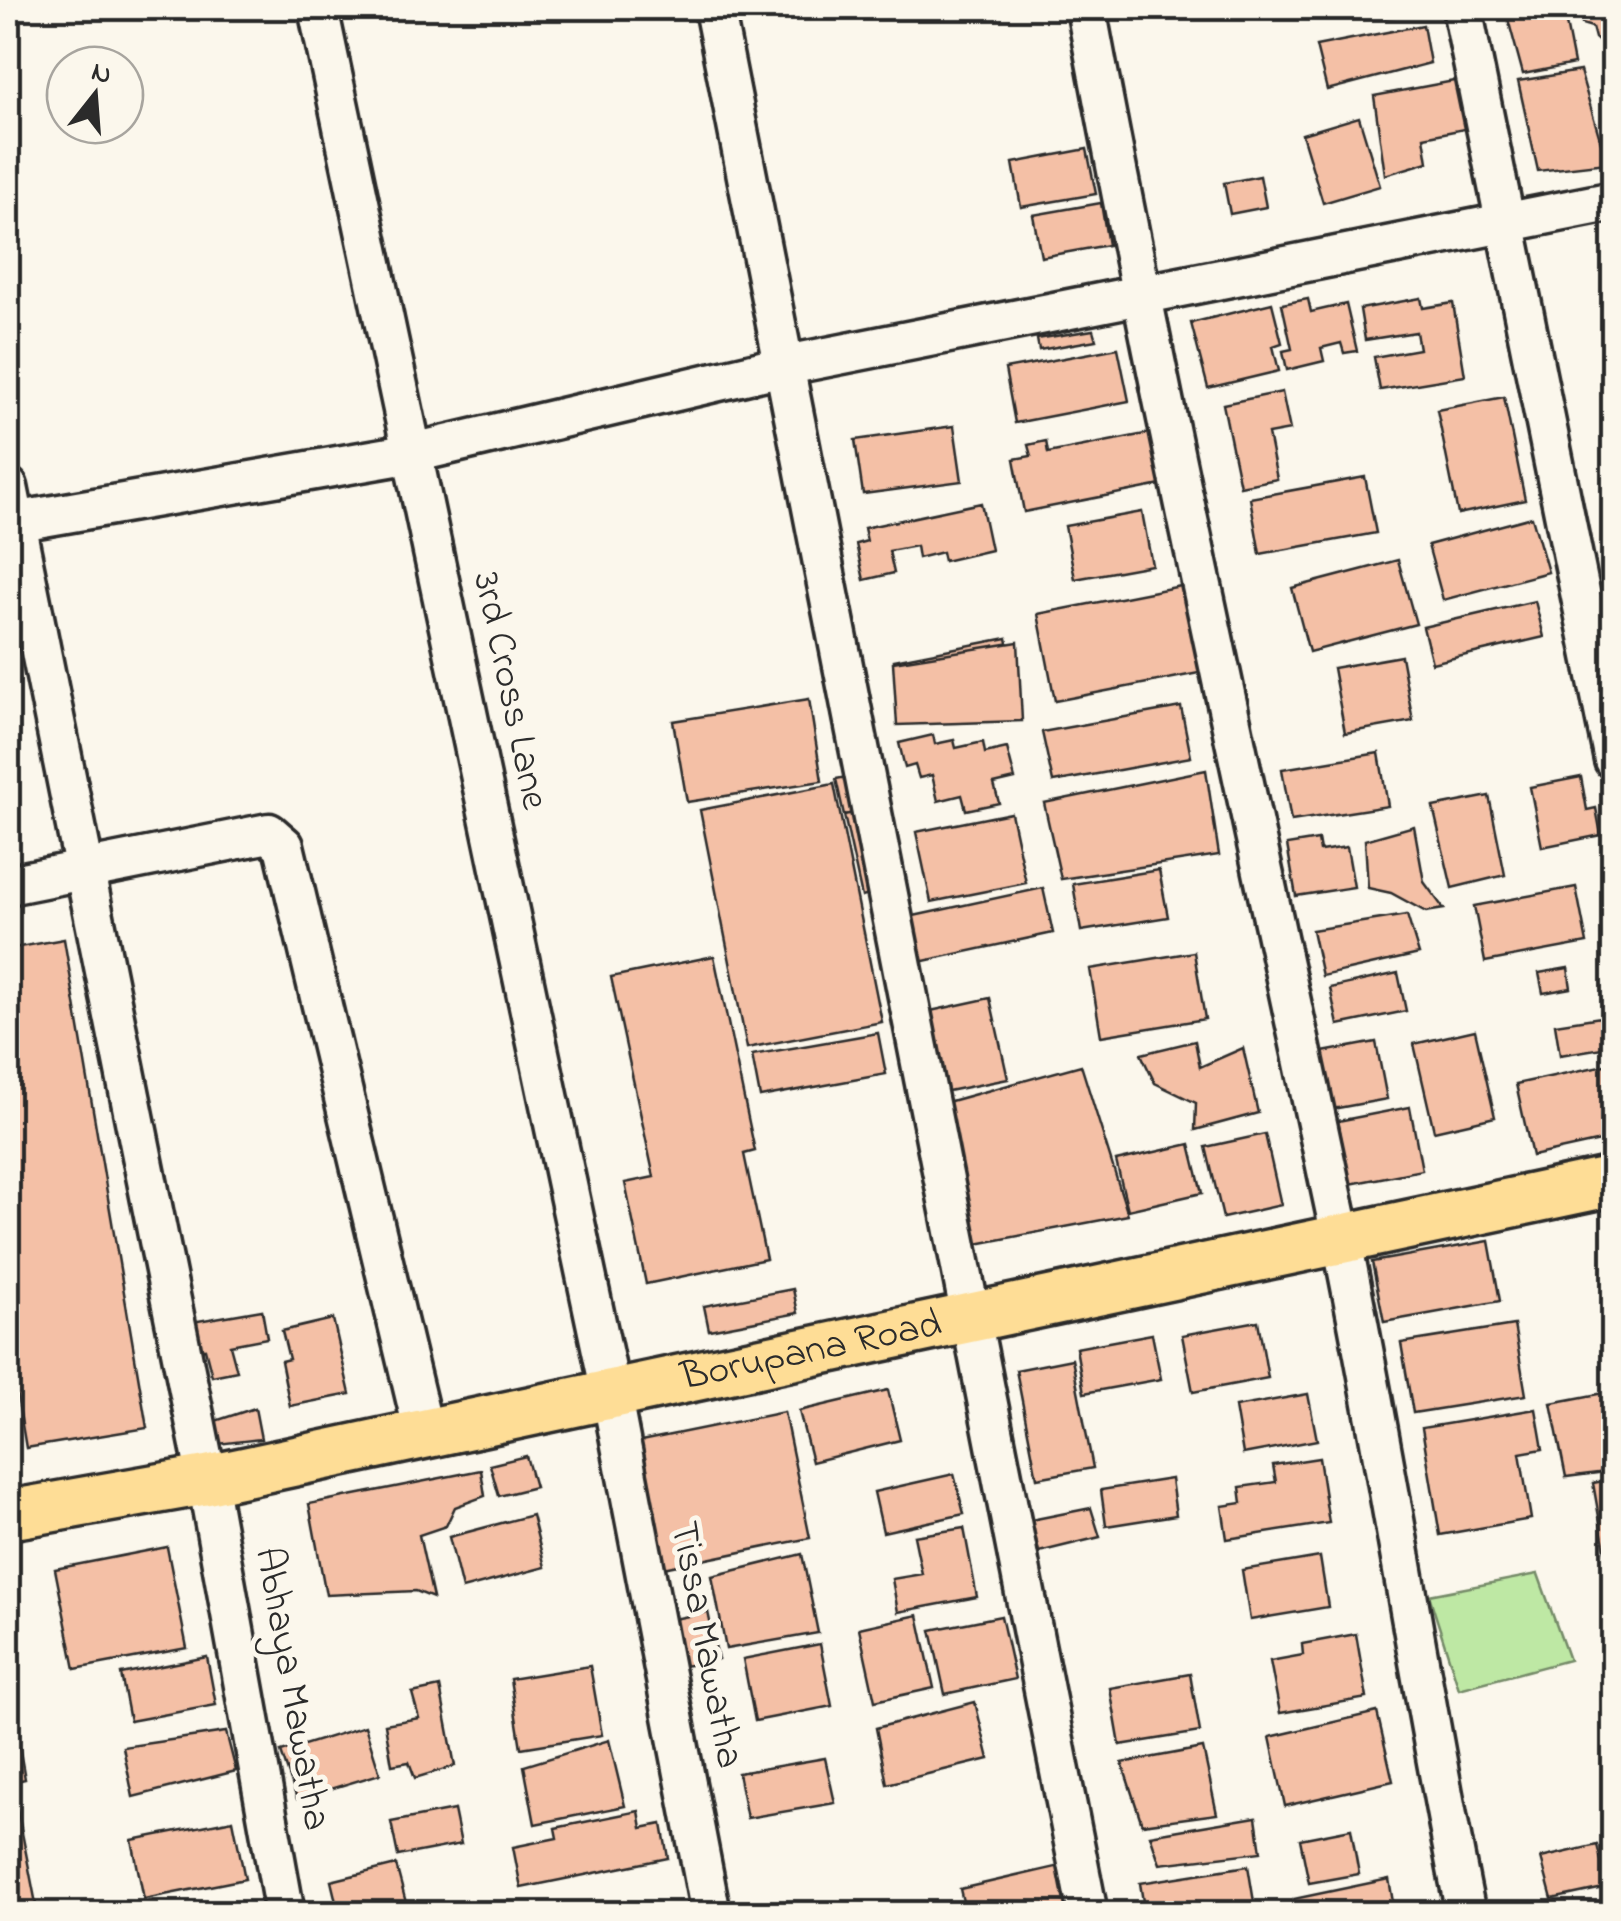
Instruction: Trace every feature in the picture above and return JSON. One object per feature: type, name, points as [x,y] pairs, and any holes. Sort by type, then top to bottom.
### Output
[{"type":"main road","name":"Borupana Road","points":[[8,1515],[208,1480],[1614,1181]]},
{"type":"street","name":"3rd Cross Lane","points":[[318,8],[611,1394]]},
{"type":"street","points":[[714,8],[788,365],[969,1316],[1088,1914]]},
{"type":"street","points":[[1086,8],[1140,296],[1341,1238],[1428,1727],[1466,1914]]},
{"type":"street","points":[[1462,8],[1614,760]]},
{"type":"street","points":[[10,511],[413,453],[788,365],[1504,226],[1614,201]]},
{"type":"street","name":"Abhaya Mawatha","points":[[10,511],[208,1480],[285,1914]]},
{"type":"street","points":[[8,885],[269,834],[284,846],[424,1433]]},
{"type":"street","name":"Tissa Mawatha","points":[[611,1394],[711,1914]]},
{"type":"green space","points":[[1538,1574],[1569,1660],[1459,1689],[1429,1595]]},
{"type":"building","points":[[1378,8],[1443,8],[1443,10],[1380,18]]},
{"type":"building","points":[[1505,8],[1563,8],[1574,64],[1523,74]]},
{"type":"building","points":[[1579,8],[1614,8],[1614,46],[1608,50],[1595,38],[1592,27],[1582,24]]},
{"type":"building","points":[[1423,25],[1430,63],[1327,90],[1316,46]]},
{"type":"building","points":[[1580,71],[1607,163],[1538,171],[1518,81]]},
{"type":"building","points":[[1454,81],[1464,129],[1424,137],[1428,162],[1385,175],[1374,96]]},
{"type":"building","points":[[1359,117],[1380,186],[1323,203],[1302,134]]},
{"type":"building","points":[[1087,149],[1096,194],[1021,207],[1013,163]]},
{"type":"building","points":[[1260,176],[1266,207],[1230,214],[1224,183]]},
{"type":"building","points":[[1101,203],[1108,245],[1041,257],[1033,215]]},
{"type":"building","points":[[1421,298],[1423,308],[1453,303],[1465,376],[1380,390],[1374,357],[1419,349],[1416,332],[1365,340],[1360,309]]},
{"type":"building","points":[[1308,299],[1311,312],[1346,304],[1357,351],[1344,353],[1341,343],[1321,348],[1324,361],[1287,370],[1283,351],[1292,349],[1282,304]]},
{"type":"building","points":[[1272,303],[1282,343],[1273,346],[1279,371],[1208,388],[1191,323]]},
{"type":"building","points":[[1093,330],[1096,340],[1039,350],[1037,339]]},
{"type":"building","points":[[1118,348],[1129,401],[1015,423],[1005,369]]},
{"type":"building","points":[[1282,392],[1290,430],[1268,434],[1277,479],[1240,486],[1223,404]]},
{"type":"building","points":[[1504,397],[1525,500],[1458,514],[1437,410]]},
{"type":"building","points":[[954,426],[962,481],[863,494],[855,440]]},
{"type":"building","points":[[1155,432],[1166,484],[1024,512],[1014,459],[1031,456],[1028,445],[1046,441],[1048,453]]},
{"type":"building","points":[[1365,477],[1376,533],[1260,554],[1250,498]]},
{"type":"building","points":[[981,503],[991,550],[944,561],[942,552],[918,558],[916,546],[889,551],[894,573],[864,580],[856,544],[867,541],[864,528]]},
{"type":"building","points":[[1142,512],[1152,565],[1075,579],[1065,526]]},
{"type":"building","points":[[1532,517],[1548,572],[1443,600],[1428,545]]},
{"type":"building","points":[[1398,560],[1416,624],[1309,652],[1292,588]]},
{"type":"building","points":[[1186,585],[1204,672],[1055,701],[1038,614]]},
{"type":"building","points":[[1535,601],[1544,637],[1432,663],[1423,627]]},
{"type":"building","points":[[1007,638],[1018,690],[904,712],[894,660]]},
{"type":"building","points":[[1018,642],[1022,721],[897,725],[893,662]]},
{"type":"building","points":[[1401,656],[1413,721],[1345,733],[1333,668]]},
{"type":"building","points":[[809,699],[822,781],[687,802],[673,721]]},
{"type":"building","points":[[1181,707],[1191,757],[1053,782],[1042,732]]},
{"type":"building","points":[[933,735],[935,744],[954,740],[956,748],[983,742],[985,753],[1007,748],[1015,779],[994,784],[999,803],[966,810],[962,795],[938,801],[932,775],[919,778],[915,765],[905,768],[899,743]]},
{"type":"building","points":[[1379,753],[1388,806],[1291,821],[1282,769]]},
{"type":"building","points":[[1206,770],[1219,855],[1061,879],[1044,803]]},
{"type":"building","points":[[852,776],[859,812],[844,815],[836,779]]},
{"type":"building","points":[[1581,777],[1587,810],[1596,808],[1601,835],[1542,847],[1530,787]]},
{"type":"building","points":[[834,784],[882,1022],[747,1048],[700,810]]},
{"type":"building","points":[[1489,796],[1505,875],[1452,888],[1433,807]]},
{"type":"building","points":[[859,812],[877,893],[862,897],[844,815]]},
{"type":"building","points":[[1011,813],[1026,883],[931,902],[916,832]]},
{"type":"building","points":[[1414,826],[1424,882],[1444,909],[1426,912],[1391,893],[1368,888],[1365,840]]},
{"type":"building","points":[[1318,840],[1320,851],[1347,847],[1354,887],[1296,896],[1287,845]]},
{"type":"building","points":[[1159,870],[1168,917],[1081,931],[1073,884]]},
{"type":"building","points":[[1576,887],[1587,943],[1485,962],[1474,906]]},
{"type":"building","points":[[1043,888],[1053,933],[919,962],[909,917]]},
{"type":"building","points":[[1407,915],[1419,954],[1322,976],[1312,930]]},
{"type":"building","points":[[64,939],[147,1428],[26,1448],[8,1343],[8,949]]},
{"type":"building","points":[[1194,952],[1205,1019],[1101,1036],[1090,969]]},
{"type":"building","points":[[714,956],[755,1151],[744,1154],[766,1259],[646,1284],[625,1183],[654,1177],[611,977]]},
{"type":"building","points":[[1568,968],[1571,988],[1543,993],[1539,973]]},
{"type":"building","points":[[1398,973],[1406,1011],[1338,1025],[1330,988]]},
{"type":"building","points":[[990,998],[1008,1079],[943,1092],[926,1012]]},
{"type":"building","points":[[1614,1015],[1614,1046],[1560,1055],[1555,1024]]},
{"type":"building","points":[[1475,1030],[1495,1117],[1434,1131],[1414,1044]]},
{"type":"building","points":[[878,1033],[886,1074],[760,1097],[752,1055]]},
{"type":"building","points":[[1195,1041],[1200,1067],[1243,1048],[1258,1113],[1195,1130],[1196,1103],[1155,1083],[1141,1054]]},
{"type":"building","points":[[1376,1042],[1387,1099],[1327,1110],[1317,1053]]},
{"type":"building","points":[[1614,1063],[1614,1138],[1532,1156],[1516,1084]]},
{"type":"building","points":[[1081,1065],[1128,1215],[971,1245],[940,1104]]},
{"type":"building","points":[[1410,1107],[1422,1170],[1350,1184],[1338,1121]]},
{"type":"building","points":[[1265,1134],[1281,1205],[1223,1218],[1206,1147]]},
{"type":"building","points":[[1190,1144],[1202,1193],[1128,1210],[1116,1161]]},
{"type":"building","points":[[1489,1241],[1500,1301],[1384,1322],[1372,1262]]},
{"type":"building","points":[[793,1289],[798,1313],[709,1330],[704,1306]]},
{"type":"building","points":[[262,1310],[267,1338],[230,1345],[237,1371],[212,1376],[205,1349],[197,1350],[192,1322]]},
{"type":"building","points":[[333,1319],[350,1394],[290,1406],[281,1361],[289,1359],[282,1331]]},
{"type":"building","points":[[1258,1321],[1268,1378],[1193,1392],[1182,1335]]},
{"type":"building","points":[[1514,1325],[1526,1395],[1413,1413],[1401,1343]]},
{"type":"building","points":[[1152,1334],[1161,1379],[1084,1393],[1076,1348]]},
{"type":"building","points":[[1072,1359],[1093,1468],[1037,1478],[1016,1370]]},
{"type":"building","points":[[888,1390],[900,1440],[812,1462],[799,1411]]},
{"type":"building","points":[[1614,1391],[1614,1471],[1566,1477],[1551,1403]]},
{"type":"building","points":[[1308,1394],[1317,1440],[1243,1454],[1235,1407]]},
{"type":"building","points":[[255,1408],[261,1439],[218,1444],[212,1422]]},
{"type":"building","points":[[1536,1409],[1543,1449],[1520,1453],[1531,1519],[1440,1535],[1422,1428]]},
{"type":"building","points":[[784,1412],[810,1538],[663,1568],[636,1442]]},
{"type":"building","points":[[526,1456],[535,1487],[499,1496],[490,1465]]},
{"type":"building","points":[[1319,1458],[1329,1523],[1227,1539],[1222,1506],[1242,1503],[1240,1487],[1276,1482],[1273,1465]]},
{"type":"building","points":[[481,1470],[485,1496],[455,1507],[446,1526],[419,1535],[433,1598],[416,1591],[326,1595],[309,1504]]},
{"type":"building","points":[[954,1474],[964,1514],[883,1532],[874,1492]]},
{"type":"building","points":[[1171,1479],[1176,1515],[1106,1526],[1101,1490]]},
{"type":"building","points":[[1614,1479],[1614,1561],[1607,1562],[1593,1483]]},
{"type":"building","points":[[1091,1508],[1100,1537],[1039,1552],[1031,1520]]},
{"type":"building","points":[[532,1515],[545,1567],[462,1589],[449,1537]]},
{"type":"building","points":[[964,1528],[977,1597],[898,1612],[892,1579],[922,1574],[914,1536]]},
{"type":"building","points":[[167,1547],[187,1648],[75,1669],[55,1569]]},
{"type":"building","points":[[802,1554],[818,1633],[726,1649],[712,1576]]},
{"type":"building","points":[[1320,1557],[1328,1607],[1250,1620],[1242,1570]]},
{"type":"building","points":[[708,1612],[718,1659],[679,1667],[669,1620]]},
{"type":"building","points":[[918,1615],[934,1688],[875,1701],[859,1628]]},
{"type":"building","points":[[1001,1616],[1015,1679],[945,1694],[931,1630]]},
{"type":"building","points":[[1356,1634],[1367,1698],[1280,1713],[1270,1661],[1303,1655],[1302,1644]]},
{"type":"building","points":[[820,1644],[832,1706],[755,1721],[743,1659]]},
{"type":"building","points":[[207,1657],[216,1705],[130,1721],[121,1674]]},
{"type":"building","points":[[590,1666],[602,1735],[521,1748],[510,1679]]},
{"type":"building","points":[[1190,1674],[1200,1732],[1120,1745],[1110,1688]]},
{"type":"building","points":[[8,1683],[25,1779],[12,1782],[38,1914],[8,1914]]},
{"type":"building","points":[[440,1687],[455,1766],[415,1778],[409,1762],[392,1765],[385,1724],[419,1718],[412,1693]]},
{"type":"building","points":[[975,1702],[989,1759],[887,1784],[876,1728]]},
{"type":"building","points":[[1377,1712],[1393,1781],[1285,1806],[1270,1737]]},
{"type":"building","points":[[365,1726],[380,1774],[297,1799],[281,1752]]},
{"type":"building","points":[[226,1732],[236,1771],[133,1797],[123,1747]]},
{"type":"building","points":[[609,1740],[625,1806],[535,1824],[524,1766]]},
{"type":"building","points":[[1203,1748],[1217,1814],[1142,1824],[1122,1763]]},
{"type":"building","points":[[825,1758],[835,1803],[747,1818],[738,1773]]},
{"type":"building","points":[[454,1810],[461,1844],[398,1856],[391,1822]]},
{"type":"building","points":[[639,1811],[642,1828],[662,1824],[668,1858],[521,1888],[513,1847],[557,1838],[555,1828]]},
{"type":"building","points":[[1256,1817],[1261,1852],[1160,1864],[1150,1835]]},
{"type":"building","points":[[233,1820],[245,1879],[144,1899],[132,1840]]},
{"type":"building","points":[[1351,1829],[1359,1874],[1309,1883],[1300,1839]]},
{"type":"building","points":[[1597,1845],[1608,1887],[1552,1899],[1541,1858]]},
{"type":"building","points":[[396,1865],[409,1914],[339,1914],[331,1881]]},
{"type":"building","points":[[1060,1866],[1071,1914],[966,1914],[960,1889]]},
{"type":"building","points":[[1248,1866],[1255,1908],[1220,1914],[1145,1914],[1140,1883]]},
{"type":"building","points":[[1389,1879],[1395,1914],[1296,1914],[1294,1899]]}]
